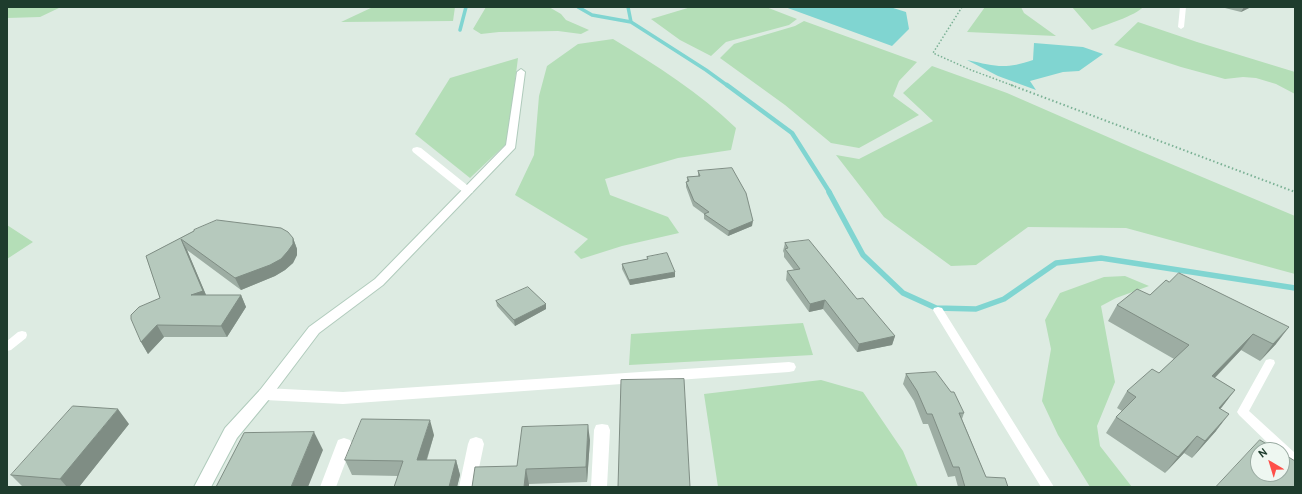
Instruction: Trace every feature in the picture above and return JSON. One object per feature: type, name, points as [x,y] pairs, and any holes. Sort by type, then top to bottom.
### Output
[{"type":"street","points":[[202,487],[231,433],[265,394],[314,330],[379,282],[511,146],[521,72]]},
{"type":"street","points":[[417,150],[468,191]]},
{"type":"street","points":[[265,394],[343,398],[789,367]]},
{"type":"street","points":[[599,487],[602,430]]},
{"type":"street","points":[[467,487],[476,444]]},
{"type":"street","points":[[328,487],[344,445]]},
{"type":"lane","points":[[1181,27],[1183,7]]},
{"type":"lane","points":[[938,310],[1048,487]]},
{"type":"lane","points":[[7,346],[22,335]]},
{"type":"lane","points":[[1270,363],[1243,412],[1295,461]]},
{"type":"path","points":[[962,7],[933,53],[971,70],[1295,192]]},
{"type":"green space","points":[[7,7],[61,7],[40,17],[7,18]]},
{"type":"green space","points":[[373,7],[455,7],[453,21],[341,22]]},
{"type":"green space","points":[[486,7],[549,7],[561,14],[566,20],[589,30],[581,34],[558,31],[499,32],[481,34],[473,29]]},
{"type":"green space","points":[[691,7],[766,7],[797,19],[789,25],[726,42],[711,56],[680,40],[651,19]]},
{"type":"green space","points":[[985,7],[1021,7],[1024,13],[1056,36],[967,32]]},
{"type":"green space","points":[[1072,7],[1143,7],[1127,17],[1092,30]]},
{"type":"green space","points":[[804,21],[917,62],[899,81],[893,96],[919,115],[859,148],[831,143],[785,105],[720,58],[734,44],[795,26]]},
{"type":"green space","points":[[1138,22],[1295,72],[1295,94],[1276,84],[1256,78],[1243,77],[1225,79],[1181,67],[1114,45]]},
{"type":"green space","points":[[613,39],[692,91],[736,128],[731,150],[678,158],[605,179],[610,195],[668,217],[679,233],[622,246],[581,259],[574,252],[588,239],[515,195],[534,155],[539,96],[547,66],[578,44]]},
{"type":"green space","points":[[518,58],[507,143],[470,178],[415,134],[450,78]]},
{"type":"green space","points":[[932,66],[1007,93],[1295,216],[1295,274],[1126,228],[1028,227],[976,265],[951,266],[884,217],[836,155],[859,159],[933,121],[903,93]]},
{"type":"green space","points":[[7,225],[33,242],[7,259]]},
{"type":"green space","points":[[1125,276],[1149,286],[1116,298],[1101,306],[1115,382],[1097,426],[1100,446],[1132,487],[1090,487],[1058,435],[1042,401],[1051,349],[1045,320],[1060,293],[1104,277]]},
{"type":"green space","points":[[803,323],[813,355],[629,365],[631,334]]},
{"type":"green space","points":[[821,380],[863,392],[903,451],[918,487],[718,487],[704,394]]},
{"type":"water","points":[[785,7],[890,7],[906,12],[909,29],[892,46]]},
{"type":"water","points":[[1034,43],[1083,47],[1103,54],[1079,71],[1063,72],[1030,81],[1036,90],[998,76],[967,60],[1000,66],[1023,63],[1033,60]]},
{"type":"building","points":[[732,168],[746,193],[753,221],[729,231],[704,214],[709,212],[694,201],[686,182],[689,181],[687,177],[700,176],[698,171]]},
{"type":"building","points":[[217,220],[281,228],[288,232],[293,238],[293,244],[281,259],[270,265],[235,278],[181,239],[203,291],[191,295],[241,295],[221,326],[157,325],[141,342],[131,319],[131,315],[139,307],[160,298],[146,256],[194,230]]},
{"type":"building","points":[[809,240],[857,299],[863,298],[895,336],[859,344],[825,300],[810,304],[787,271],[800,269],[785,249],[788,248],[785,243]]},
{"type":"building","points":[[667,253],[675,272],[629,280],[622,264],[648,259],[647,257]]},
{"type":"building","points":[[1179,273],[1289,327],[1273,344],[1253,334],[1212,376],[1235,390],[1219,408],[1229,414],[1205,441],[1197,436],[1178,457],[1116,417],[1136,397],[1127,391],[1152,369],[1159,373],[1189,345],[1117,305],[1137,289],[1150,295],[1166,280],[1169,282]]},
{"type":"building","points":[[528,287],[546,304],[514,320],[496,301]]},
{"type":"building","points":[[936,372],[951,392],[954,392],[964,413],[959,413],[986,477],[1005,478],[1008,487],[965,487],[959,467],[953,467],[932,414],[927,414],[917,391],[906,374]]},
{"type":"building","points":[[684,379],[690,487],[618,487],[621,380]]},
{"type":"building","points":[[73,406],[118,409],[60,479],[11,475]]},
{"type":"building","points":[[362,419],[430,420],[417,460],[456,460],[449,487],[394,487],[403,461],[345,460]]},
{"type":"building","points":[[588,425],[586,467],[526,469],[524,487],[472,487],[475,467],[517,466],[522,427]]},
{"type":"building","points":[[314,432],[291,487],[216,487],[244,433]]},
{"type":"building","points":[[1250,451],[1250,482],[1290,482],[1290,458],[1295,461],[1295,487],[1216,487]]},
{"type":"waterway","points":[[460,30],[466,7]]},
{"type":"waterway","points":[[578,7],[592,15],[631,22]]},
{"type":"waterway","points":[[628,7],[631,22]]},
{"type":"waterway","points":[[631,22],[706,70],[728,86]]},
{"type":"waterway","points":[[727,85],[792,133],[830,193]]},
{"type":"waterway","points":[[829,192],[863,255],[903,293],[936,308],[976,309],[1004,299],[1056,263],[1101,258],[1295,288]]}]
